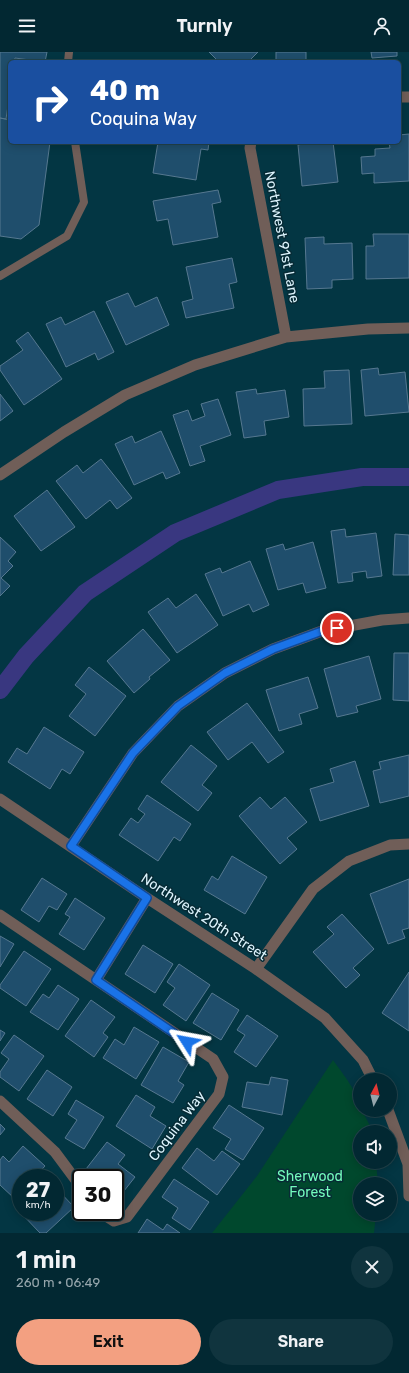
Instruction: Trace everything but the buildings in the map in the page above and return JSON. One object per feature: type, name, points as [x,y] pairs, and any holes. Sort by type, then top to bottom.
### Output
[{"type":"street","name":"Northwest 91st Lane","points":[[251,144],[250,148],[286,337]]},
{"type":"street","points":[[0,475],[64,432],[125,395],[195,365],[286,337],[368,329],[409,328]]},
{"type":"street","points":[[71,846],[133,753],[178,706],[225,673],[273,649],[322,631],[382,620],[409,618]]},
{"type":"street","name":"Northwest 20th Street","points":[[0,799],[256,969],[325,1018],[363,1060],[370,1073]]},
{"type":"street","points":[[256,969],[313,889],[349,861],[390,845],[409,844]]},
{"type":"street","points":[[96,980],[147,898]]},
{"type":"street","name":"Coquina Way","points":[[0,915],[213,1059],[223,1077],[219,1094],[127,1217],[124,1218]]},
{"type":"street","points":[[0,1101],[55,1152],[72,1175]]},
{"type":"street","points":[[391,1117],[408,1164],[409,1196]]},
{"type":"lane","points":[[0,276],[67,236],[84,202],[75,144]]},
{"type":"green space","name":"Sherwood Forest","points":[[333,1060],[353,1089],[353,1117],[366,1117],[370,1125],[353,1125],[353,1169],[377,1169],[377,1177],[353,1177],[353,1221],[375,1221],[374,1233],[212,1233],[257,1176]]},
{"type":"waterway","points":[[0,690],[26,656],[85,593],[175,533],[278,490],[362,477],[409,477]]},
{"type":"route","points":[[187,1042],[96,980],[147,898],[71,846],[133,753],[178,706],[225,673],[273,649],[322,631],[337,628]]}]
